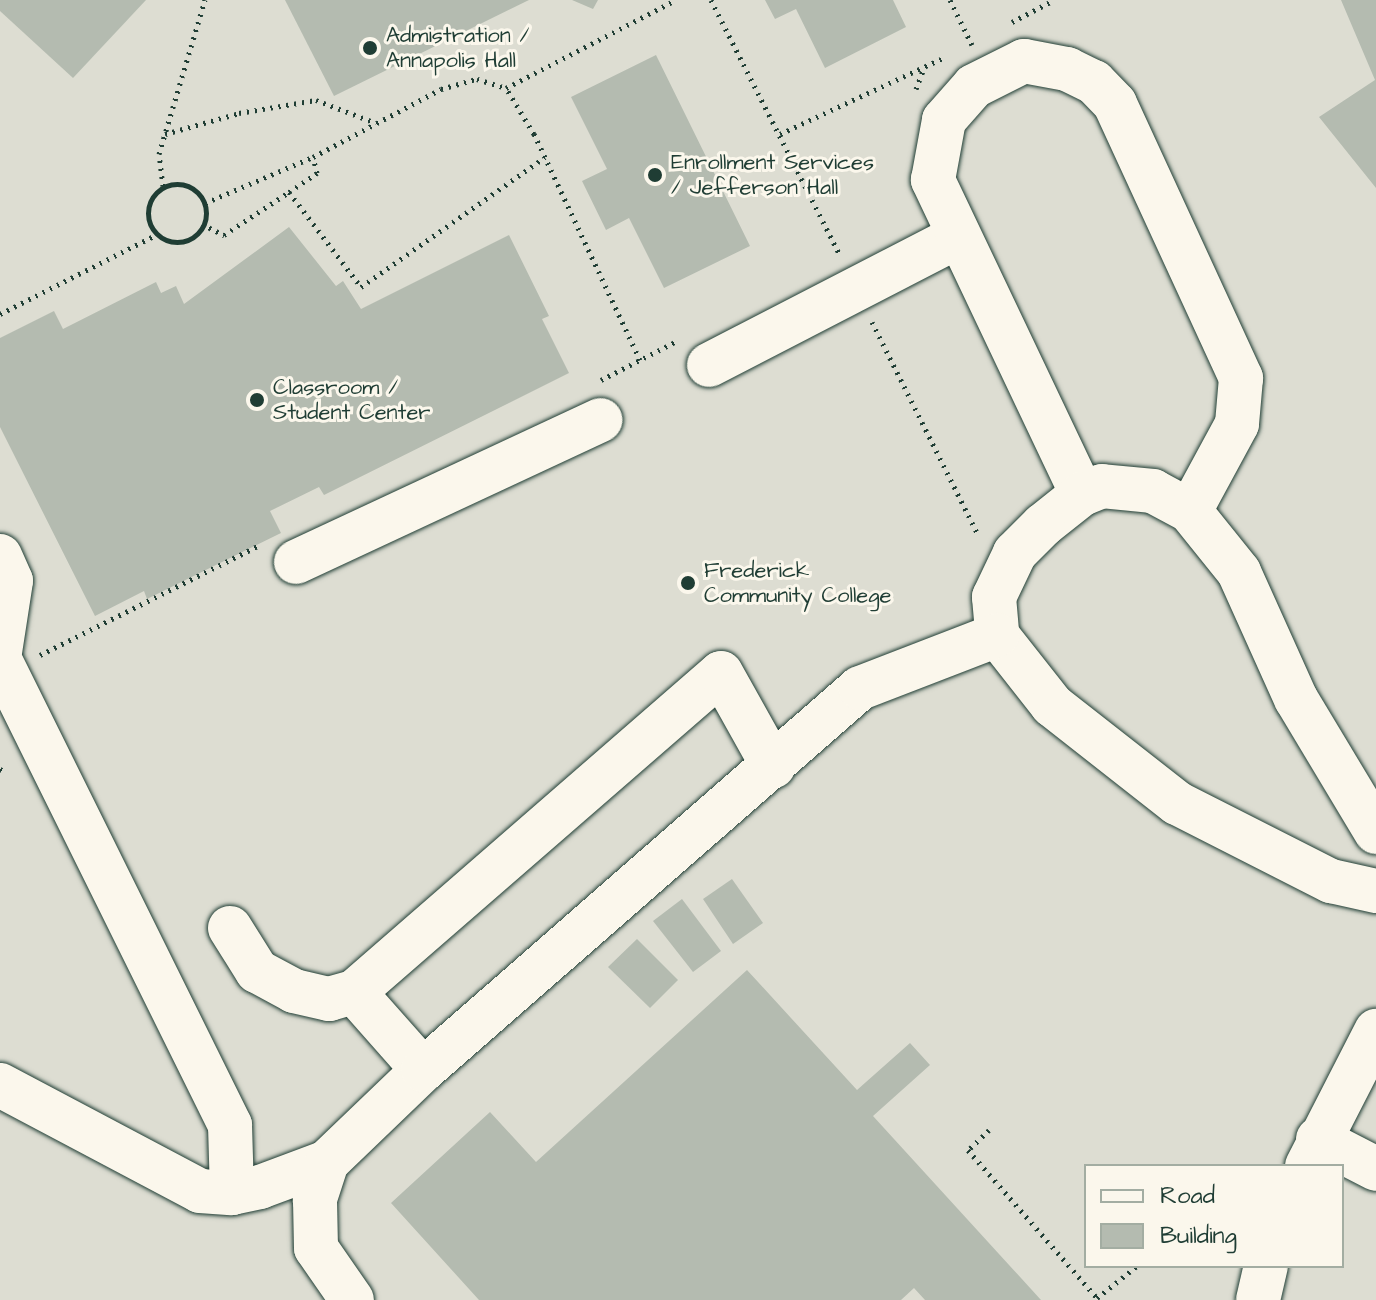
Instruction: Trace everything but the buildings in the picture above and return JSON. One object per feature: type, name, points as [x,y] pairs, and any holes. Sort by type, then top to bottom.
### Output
[{"type":"lane","points":[[1082,494],[933,180],[944,120],[974,86],[976,52],[1067,69],[1094,82],[1122,118],[1241,378],[1237,424],[1190,511]]},
{"type":"lane","points":[[697,351],[959,236]]},
{"type":"lane","points":[[282,552],[595,402]]},
{"type":"lane","points":[[1376,832],[1296,699],[1239,572],[1190,511],[1153,491],[1118,485],[1082,494],[1043,525],[1003,570],[994,597],[997,635],[1052,705],[1177,803],[1331,881],[1376,891]]},
{"type":"lane","points":[[0,556],[11,581],[8,658],[230,1125],[232,1193]]},
{"type":"lane","points":[[0,1085],[200,1191],[232,1193],[327,1162],[423,1070],[860,688],[997,635]]},
{"type":"lane","points":[[230,928],[257,971],[294,991],[329,999],[354,992],[721,673],[773,766]]},
{"type":"lane","points":[[354,992],[423,1070]]},
{"type":"lane","points":[[1376,1031],[1313,1152],[1376,1169]]},
{"type":"lane","points":[[327,1162],[315,1200],[316,1248],[352,1300]]},
{"type":"lane","points":[[1258,1300],[1266,1268]]},
{"type":"path","points":[[205,0],[159,154],[163,186],[148,210],[158,234],[165,241],[185,243],[202,224],[205,203]]},
{"type":"path","points":[[506,88],[676,0]]},
{"type":"path","points":[[711,0],[843,261]]},
{"type":"path","points":[[950,0],[976,52]]},
{"type":"path","points":[[1006,25],[1054,0]]},
{"type":"path","points":[[780,134],[947,56]]},
{"type":"path","points":[[913,96],[924,68]]},
{"type":"path","points":[[205,203],[313,157],[441,89],[477,79],[506,88],[545,157],[640,360]]},
{"type":"path","points":[[165,134],[239,113],[316,100],[377,124]]},
{"type":"path","points":[[202,224],[224,235],[317,173],[313,157]]},
{"type":"path","points":[[289,192],[361,287],[545,157]]},
{"type":"path","points":[[163,186],[189,186],[205,203]]},
{"type":"path","points":[[0,314],[158,234]]},
{"type":"path","points":[[870,317],[979,537]]},
{"type":"path","points":[[595,402],[640,360],[697,351]]},
{"type":"path","points":[[8,658],[282,552]]},
{"type":"path","points":[[989,1130],[968,1150],[1098,1299],[1135,1268]]},
{"type":"shaded area","name":"Frederick Community College","points":[[0,0],[1376,0],[1376,1300],[0,1300]]},
{"type":"place","name":"Admistration / Annapolis Hall","points":[[370,48]]},
{"type":"place","name":"Enrollment Services / Jefferson Hall","points":[[655,175]]},
{"type":"place","name":"Classroom / Student Center","points":[[257,400]]},
{"type":"place","name":"Frederick Community College","points":[[688,583]]}]
